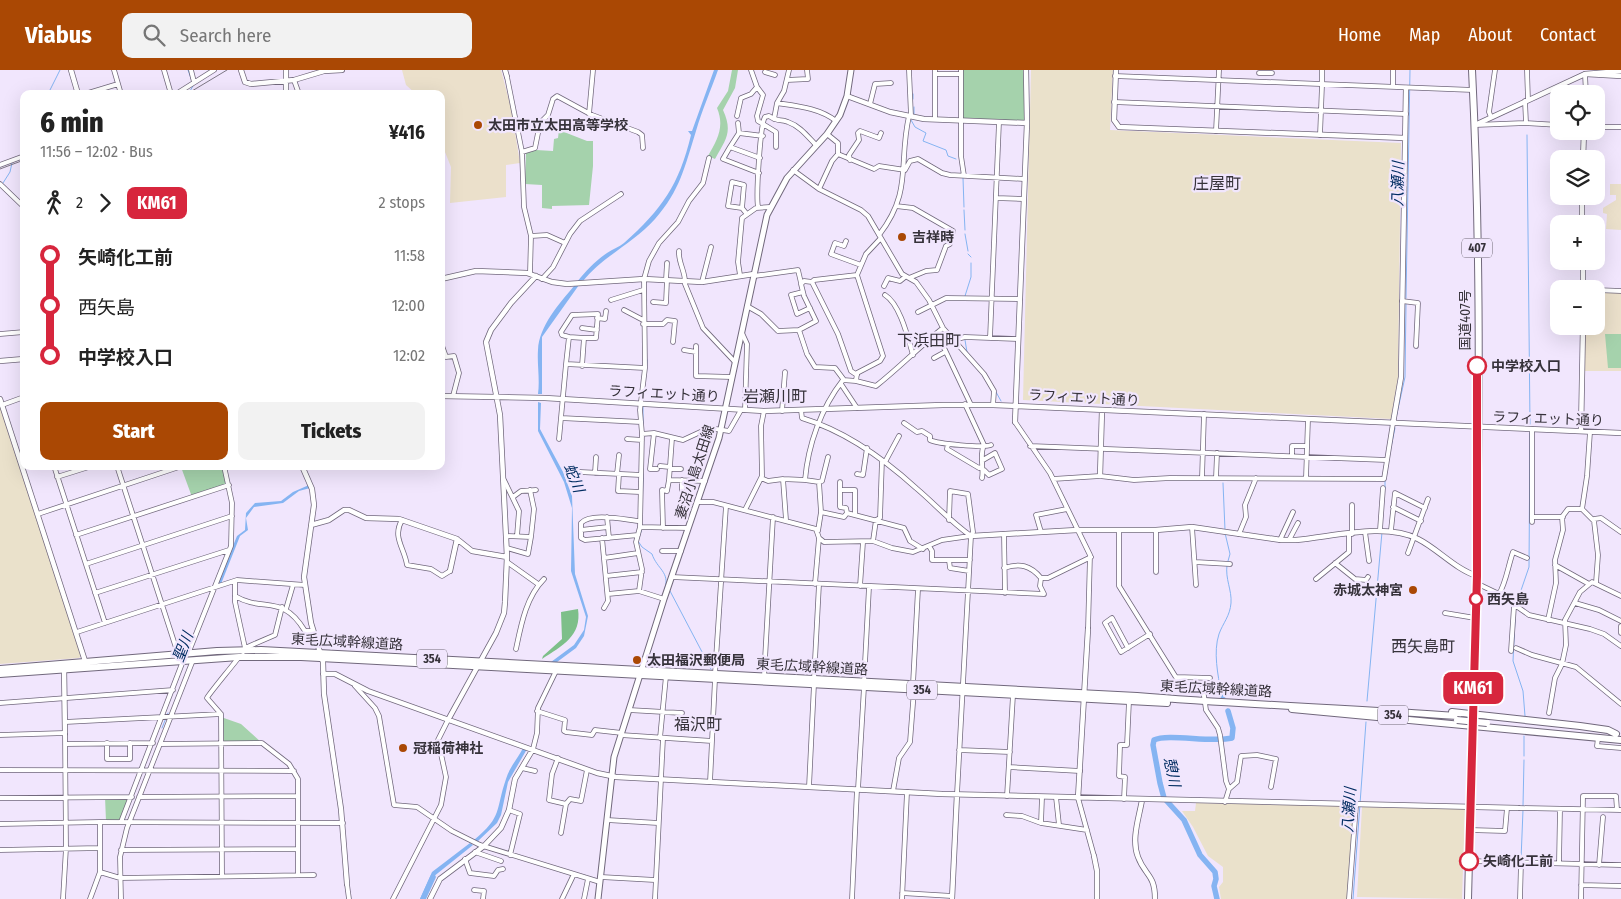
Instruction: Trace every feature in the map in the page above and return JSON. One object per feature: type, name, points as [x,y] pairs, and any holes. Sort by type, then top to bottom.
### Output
[{"type":"highway","name":"国道407号","points":[[1468,899],[1477,576],[1478,427],[1477,178],[1472,70]]},
{"type":"highway","name":"東毛広域幹線道路","points":[[187,658],[245,649],[321,656],[1085,696],[1458,718]]},
{"type":"highway","name":"東毛広域幹線道路","points":[[0,674],[86,665],[187,658],[321,656]]},
{"type":"highway","name":"東毛広域幹線道路","points":[[0,668],[64,667]]},
{"type":"highway","name":"東毛広域幹線道路","points":[[641,673],[666,676],[764,677],[814,682]]},
{"type":"highway","name":"東毛広域幹線道路","points":[[962,690],[1013,695],[1085,696],[1129,701],[1301,706],[1458,718],[1618,734]]},
{"type":"highway","name":"354","points":[[1301,706],[1323,704],[1473,714],[1580,726],[1608,730],[1618,734]]},
{"type":"highway","name":"354","points":[[1292,709],[1621,740]]},
{"type":"highway","name":"東毛広域幹線道路","points":[[1487,721],[1598,737]]},
{"type":"main road","name":"妻沼小島太田線","points":[[598,899],[612,776],[621,734],[721,430],[770,208],[793,170],[827,134],[836,121],[847,96],[851,70]]},
{"type":"street","points":[[72,70],[77,90]]},
{"type":"street","points":[[114,70],[120,90]]},
{"type":"street","points":[[164,70],[170,90]]},
{"type":"street","points":[[190,70],[194,82]]},
{"type":"street","points":[[182,90],[214,70]]},
{"type":"street","points":[[241,70],[245,82],[251,84],[294,80],[324,71],[342,70]]},
{"type":"street","points":[[286,70],[286,90]]},
{"type":"street","points":[[505,70],[522,152],[524,207],[531,236],[530,273]]},
{"type":"street","points":[[589,114],[592,70]]},
{"type":"street","points":[[751,70],[757,87],[763,95],[757,116],[762,125],[763,136],[758,207]]},
{"type":"street","points":[[774,119],[777,103],[784,91],[788,70]]},
{"type":"street","points":[[787,80],[808,79],[807,70]]},
{"type":"street","points":[[857,378],[860,371],[880,361],[883,356],[857,275],[866,254],[880,237],[888,223],[901,194],[905,170],[904,145],[910,116],[909,70]]},
{"type":"street","points":[[1026,70],[1027,123],[1015,422],[1053,479],[1090,557],[1085,696],[1078,798],[1097,871],[1097,899]]},
{"type":"street","points":[[1116,70],[1114,120],[1119,127],[1405,138]]},
{"type":"street","points":[[1216,131],[1218,70]]},
{"type":"street","points":[[1320,135],[1322,70]]},
{"type":"street","points":[[1393,87],[1394,70]]},
{"type":"street","points":[[1490,125],[1489,112],[1496,70]]},
{"type":"street","points":[[1526,123],[1527,70]]},
{"type":"street","points":[[764,77],[765,71],[776,75]]},
{"type":"street","points":[[1475,125],[1585,72],[1621,71]]},
{"type":"street","points":[[935,119],[935,72],[961,72],[961,156],[964,176]]},
{"type":"street","points":[[1585,72],[1621,76]]},
{"type":"street","points":[[1585,72],[1586,85]]},
{"type":"street","points":[[1259,73],[1272,73]]},
{"type":"street","points":[[1115,76],[1473,90]]},
{"type":"street","points":[[294,80],[298,90]]},
{"type":"street","points":[[870,104],[874,84],[891,83]]},
{"type":"street","points":[[98,90],[118,84]]},
{"type":"street","points":[[737,116],[741,98],[751,94],[757,87]]},
{"type":"street","points":[[1053,479],[1100,476],[1134,480],[1202,478],[1384,479],[1401,377],[1405,138],[1409,88]]},
{"type":"street","points":[[522,152],[535,148],[540,123],[548,115],[555,97],[560,96],[589,114],[638,132],[642,136],[643,148]]},
{"type":"street","points":[[847,96],[910,116],[935,119],[1027,123]]},
{"type":"street","points":[[1114,102],[1406,114]]},
{"type":"street","points":[[777,103],[807,108],[826,114],[836,121]]},
{"type":"street","points":[[762,125],[766,116],[798,127],[816,145]]},
{"type":"street","points":[[990,338],[998,122]]},
{"type":"street","points":[[738,123],[739,133],[723,159],[759,173]]},
{"type":"street","points":[[1475,125],[1526,123],[1550,124]]},
{"type":"street","points":[[762,125],[776,132],[776,147]]},
{"type":"street","points":[[1605,127],[1621,127]]},
{"type":"street","points":[[850,160],[849,155],[856,148],[860,131],[879,138],[881,133]]},
{"type":"street","points":[[739,133],[763,136]]},
{"type":"street","points":[[819,189],[832,161],[838,154],[838,143],[827,134]]},
{"type":"street","points":[[730,147],[760,158]]},
{"type":"street","points":[[838,154],[874,169],[879,166],[905,170]]},
{"type":"street","points":[[0,165],[20,158]]},
{"type":"street","points":[[639,591],[642,572],[636,542],[640,527],[642,434],[640,404],[645,368],[644,278],[649,261],[659,243],[678,222],[689,201],[703,183],[709,158]]},
{"type":"street","points":[[905,170],[910,161],[918,160],[942,173],[1024,179]]},
{"type":"street","points":[[793,170],[819,189],[861,210],[907,277],[916,282],[932,305],[943,328],[984,374],[994,390],[993,405]]},
{"type":"street","points":[[742,208],[744,186],[732,182],[730,184],[728,206],[742,208],[746,213]]},
{"type":"street","points":[[0,184],[20,203]]},
{"type":"street","points":[[542,279],[553,267],[583,218],[621,194]]},
{"type":"street","points":[[996,198],[1024,199]]},
{"type":"street","points":[[884,286],[888,278],[900,281],[926,271],[937,270],[946,246],[950,244],[953,231],[913,208],[896,206]]},
{"type":"street","points":[[740,276],[738,262],[740,224],[746,213],[758,207],[770,208]]},
{"type":"street","points":[[531,236],[546,235],[566,243]]},
{"type":"street","points":[[846,241],[844,246],[835,243],[830,254],[861,265]]},
{"type":"street","points":[[702,282],[710,247]]},
{"type":"street","points":[[680,251],[679,263],[703,328],[735,362]]},
{"type":"street","points":[[653,302],[666,303],[667,263]]},
{"type":"street","points":[[445,278],[472,271],[530,273],[558,284],[644,278],[702,282],[798,270],[803,292],[816,321],[799,330],[778,331],[761,314],[747,306]]},
{"type":"street","points":[[801,284],[804,281],[812,282],[814,280],[857,275]]},
{"type":"street","points":[[393,899],[434,818],[444,793],[446,771],[438,740],[504,613],[507,548],[500,415],[486,342],[491,330],[511,303],[536,276]]},
{"type":"street","points":[[812,282],[838,334],[851,371],[857,378],[876,386],[943,328]]},
{"type":"street","points":[[611,300],[643,290]]},
{"type":"street","points":[[1605,290],[1621,291]]},
{"type":"street","points":[[803,292],[791,295],[797,314],[810,308]]},
{"type":"street","points":[[885,295],[892,302],[906,330],[913,355]]},
{"type":"street","points":[[918,312],[946,298],[1020,299]]},
{"type":"street","points":[[1402,301],[1418,303],[1416,346]]},
{"type":"street","points":[[624,310],[643,322],[662,324],[667,320],[675,321],[673,342]]},
{"type":"street","points":[[598,318],[605,319],[606,311]]},
{"type":"street","points":[[595,313],[598,314],[597,330],[596,338],[568,337],[562,335],[561,332],[572,315],[595,313]]},
{"type":"street","points":[[582,328],[597,330]]},
{"type":"street","points":[[799,330],[807,354],[815,367],[836,368],[857,408]]},
{"type":"street","points":[[0,334],[20,332]]},
{"type":"street","points":[[642,434],[654,433],[683,440],[709,428],[729,431],[743,410],[746,344],[742,333]]},
{"type":"street","points":[[937,333],[979,431],[983,460],[982,478]]},
{"type":"street","points":[[1582,431],[1583,335]]},
{"type":"street","points":[[559,439],[568,337]]},
{"type":"street","points":[[953,340],[965,337],[1018,339]]},
{"type":"street","points":[[582,366],[584,338]]},
{"type":"street","points":[[696,346],[696,376],[732,377]]},
{"type":"street","points":[[684,350],[696,352]]},
{"type":"street","points":[[934,358],[945,352]]},
{"type":"street","points":[[445,354],[446,357],[454,356],[459,373],[453,396]]},
{"type":"street","points":[[0,361],[20,359]]},
{"type":"street","points":[[566,364],[645,368]]},
{"type":"street","points":[[782,411],[786,372]]},
{"type":"street","points":[[805,480],[809,452],[818,425],[842,382],[857,378]]},
{"type":"street","points":[[445,396],[496,397]]},
{"type":"street","name":"ラフィエット通り","points":[[496,397],[546,398],[764,411],[968,404],[1621,433]]},
{"type":"street","points":[[2,405],[20,398]]},
{"type":"street","points":[[0,399],[20,460]]},
{"type":"street","points":[[802,410],[802,418],[867,448],[916,487],[949,520],[971,536]]},
{"type":"street","points":[[1100,476],[1102,410]]},
{"type":"street","points":[[745,510],[761,478],[764,411]]},
{"type":"street","points":[[1202,478],[1204,414]]},
{"type":"street","points":[[561,418],[641,422]]},
{"type":"street","points":[[1306,478],[1308,419]]},
{"type":"street","points":[[904,423],[917,432],[922,431],[930,436],[930,440],[936,444],[982,447],[991,445]]},
{"type":"street","points":[[1532,429],[1532,522]]},
{"type":"street","points":[[1582,509],[1587,476],[1590,432]]},
{"type":"street","points":[[650,469],[654,433]]},
{"type":"street","points":[[873,541],[876,520],[880,518],[883,461],[899,436]]},
{"type":"street","points":[[662,528],[662,490],[667,491],[672,438]]},
{"type":"street","points":[[627,439],[642,440]]},
{"type":"street","points":[[948,444],[947,449],[979,468],[983,468],[990,476],[1002,469],[994,453],[983,460]]},
{"type":"street","points":[[1030,446],[1386,460]]},
{"type":"street","points":[[1292,456],[1292,446],[1307,446]]},
{"type":"street","points":[[857,474],[862,475],[867,448]]},
{"type":"street","points":[[1216,453],[1216,478]]},
{"type":"street","points":[[619,455],[618,491],[640,492]]},
{"type":"street","points":[[594,473],[596,457]]},
{"type":"street","points":[[809,787],[820,512],[819,482],[822,481],[828,457]]},
{"type":"street","points":[[641,468],[681,469]]},
{"type":"street","points":[[23,470],[86,665]]},
{"type":"street","points":[[55,470],[105,623]]},
{"type":"street","points":[[57,477],[79,470]]},
{"type":"street","points":[[118,470],[162,604],[187,658],[171,717],[161,744],[139,797],[126,822]]},
{"type":"street","points":[[38,514],[170,470]]},
{"type":"street","points":[[121,899],[121,850],[132,797],[173,690],[217,587],[229,550],[232,516],[229,485],[225,470]]},
{"type":"street","points":[[304,470],[310,481],[314,496],[304,567],[305,585],[321,656],[324,694],[342,823],[349,899]]},
{"type":"street","points":[[580,472],[641,475]]},
{"type":"street","points":[[761,478],[768,481],[783,478],[819,482]]},
{"type":"street","points":[[783,478],[786,520]]},
{"type":"street","points":[[1240,534],[1246,517],[1245,505],[1256,478]]},
{"type":"street","points":[[504,480],[514,497],[519,511],[517,536]]},
{"type":"street","points":[[669,480],[704,481]]},
{"type":"street","points":[[682,480],[682,490]]},
{"type":"street","points":[[840,482],[840,507],[846,508],[847,513]]},
{"type":"street","points":[[76,535],[229,485]]},
{"type":"street","points":[[1380,530],[1383,488]]},
{"type":"street","points":[[507,548],[528,554],[534,509],[530,490]]},
{"type":"street","points":[[514,497],[521,491],[536,490]]},
{"type":"street","points":[[840,490],[855,490],[855,515]]},
{"type":"street","points":[[902,893],[952,897],[971,536],[974,532],[973,515],[968,494],[950,491],[949,520]]},
{"type":"street","points":[[1391,530],[1394,494],[1396,493],[1425,508]]},
{"type":"street","points":[[1408,553],[1428,499]]},
{"type":"street","points":[[697,502],[745,510],[811,526],[818,531]]},
{"type":"street","points":[[1316,579],[1350,550],[1352,505]]},
{"type":"street","points":[[710,782],[726,506]]},
{"type":"street","points":[[1393,507],[1421,521]]},
{"type":"street","points":[[1548,620],[1556,583],[1555,565],[1563,530],[1563,516],[1568,509],[1582,509],[1594,519],[1598,556],[1596,582]]},
{"type":"street","points":[[311,525],[329,520],[339,513],[350,510],[366,518],[386,517],[402,520],[457,539],[472,550],[507,559],[538,584]]},
{"type":"street","points":[[1041,532],[1036,515],[1067,510]]},
{"type":"street","points":[[820,512],[844,517],[847,513]]},
{"type":"street","points":[[1280,540],[1293,512]]},
{"type":"street","points":[[847,513],[904,528],[910,541],[923,550]]},
{"type":"street","points":[[86,564],[232,516]]},
{"type":"street","points":[[1532,517],[1563,516]]},
{"type":"street","points":[[638,534],[583,540],[581,530],[583,520],[607,517],[640,521]]},
{"type":"street","points":[[607,517],[609,538]]},
{"type":"street","points":[[764,677],[773,517]]},
{"type":"street","points":[[1594,519],[1601,518],[1621,532]]},
{"type":"street","points":[[402,520],[397,529],[397,537],[408,566],[431,570],[442,576],[450,570],[457,539]]},
{"type":"street","points":[[1289,540],[1298,523]]},
{"type":"street","points":[[819,538],[824,542],[873,541],[904,552],[923,550],[942,540],[971,536],[1077,530],[1156,530],[1192,526],[1289,540],[1391,530],[1415,538],[1466,572],[1477,576]]},
{"type":"street","points":[[1192,526],[1196,585]]},
{"type":"street","points":[[581,530],[608,527]]},
{"type":"street","points":[[640,527],[688,528]]},
{"type":"street","points":[[1156,530],[1156,572]]},
{"type":"street","points":[[1119,531],[1118,586],[1184,688],[1203,689],[1206,710],[1218,728],[1226,781],[1229,789]]},
{"type":"street","points":[[1365,532],[1369,561]]},
{"type":"street","points":[[1004,534],[1005,593]]},
{"type":"street","points":[[506,536],[531,537]]},
{"type":"street","points":[[602,538],[608,594],[604,608]]},
{"type":"street","points":[[860,586],[863,542]]},
{"type":"street","points":[[929,546],[932,551],[932,560],[970,560]]},
{"type":"street","points":[[95,593],[229,550]]},
{"type":"street","points":[[662,551],[680,551]]},
{"type":"street","points":[[1499,594],[1505,584],[1504,576],[1513,552],[1528,558]]},
{"type":"street","points":[[604,558],[638,553]]},
{"type":"street","points":[[1004,568],[1015,564],[1026,566],[1041,578],[1048,578],[1090,557]]},
{"type":"street","points":[[948,560],[950,568],[969,571]]},
{"type":"street","points":[[1195,562],[1229,564]]},
{"type":"street","points":[[1335,563],[1357,580],[1368,578]]},
{"type":"street","points":[[1555,565],[1589,584]]},
{"type":"street","points":[[606,576],[642,572]]},
{"type":"street","points":[[672,577],[1044,594],[1040,586],[1041,578]]},
{"type":"street","points":[[516,648],[522,619],[538,584],[544,579]]},
{"type":"street","points":[[76,632],[235,581],[305,585]]},
{"type":"street","points":[[235,581],[235,596],[245,649]]},
{"type":"street","points":[[1549,713],[1555,678],[1563,663],[1566,645],[1564,623],[1574,603],[1589,584],[1596,582],[1621,596]]},
{"type":"street","points":[[1476,583],[1499,594],[1529,615],[1590,628],[1604,634],[1621,646]]},
{"type":"street","points":[[222,875],[221,714],[207,698],[245,649],[275,635],[293,585]]},
{"type":"street","points":[[852,899],[869,587]]},
{"type":"street","points":[[893,791],[899,758],[910,742],[918,589]]},
{"type":"street","points":[[608,594],[639,591],[664,599]]},
{"type":"street","points":[[235,596],[242,600],[284,608],[305,631],[314,631]]},
{"type":"street","points":[[1574,603],[1599,610],[1621,621]]},
{"type":"street","points":[[1511,651],[1514,606]]},
{"type":"street","points":[[1445,613],[1475,618]]},
{"type":"street","points":[[1128,648],[1112,618],[1105,623],[1121,652],[1128,648],[1150,634]]},
{"type":"street","points":[[1621,626],[1621,632]]},
{"type":"street","points":[[1516,648],[1532,655],[1576,667],[1594,679],[1621,704]]},
{"type":"street","points":[[62,899],[66,848],[64,667]]},
{"type":"street","points":[[430,899],[440,879],[501,828],[509,810],[514,782],[532,749],[537,733],[537,711],[557,669]]},
{"type":"street","points":[[323,674],[335,674],[356,686],[448,720],[587,770],[612,776],[1007,796],[1225,802],[1584,809],[1619,810],[1616,796],[1583,796],[1584,809],[1581,899]]},
{"type":"street","points":[[655,899],[661,779],[662,712],[666,676]]},
{"type":"street","points":[[1176,677],[1210,678]]},
{"type":"street","points":[[356,686],[375,708],[379,716],[394,805],[417,807],[468,839],[482,845],[588,879],[655,880]]},
{"type":"street","points":[[0,703],[173,690]]},
{"type":"street","points":[[1007,796],[1013,695]]},
{"type":"street","points":[[1124,799],[1125,777],[1119,776],[1120,745],[1127,745],[1129,701]]},
{"type":"street","points":[[629,710],[682,713]]},
{"type":"street","points":[[537,711],[565,720],[565,732],[592,735],[595,730],[662,738],[712,741]]},
{"type":"street","points":[[65,722],[221,714]]},
{"type":"street","points":[[0,735],[65,733]]},
{"type":"street","points":[[1598,737],[1597,746],[1621,748]]},
{"type":"street","points":[[65,744],[153,743]]},
{"type":"street","points":[[107,744],[107,758],[130,759],[130,744]]},
{"type":"street","points":[[161,744],[265,744],[294,771],[298,779],[298,874]]},
{"type":"street","points":[[959,750],[1010,752]]},
{"type":"street","points":[[1225,802],[1229,789],[1237,782],[1241,756],[1257,755],[1276,759],[1271,787]]},
{"type":"street","points":[[558,758],[552,774],[549,800],[566,804]]},
{"type":"street","points":[[1009,767],[1080,771]]},
{"type":"street","points":[[522,768],[535,771]]},
{"type":"street","points":[[0,770],[294,771]]},
{"type":"street","points":[[561,833],[566,804],[570,799],[581,801],[587,770]]},
{"type":"street","points":[[902,899],[907,792]]},
{"type":"street","points":[[139,797],[298,796]]},
{"type":"street","points":[[0,798],[132,797]]},
{"type":"street","points":[[1041,822],[1042,797]]},
{"type":"street","points":[[1056,797],[1058,825]]},
{"type":"street","points":[[1142,800],[1135,845],[1139,860],[1152,878],[1155,899]]},
{"type":"street","points":[[1355,899],[1349,899],[1359,805]]},
{"type":"street","points":[[1470,830],[1505,831],[1507,808]]},
{"type":"street","points":[[1559,863],[1560,809]]},
{"type":"street","points":[[509,810],[520,814],[510,855]]},
{"type":"street","points":[[1006,815],[1022,816],[1041,822],[1087,830]]},
{"type":"street","points":[[1599,865],[1603,817]]},
{"type":"street","points":[[607,820],[658,823]]},
{"type":"street","points":[[0,824],[66,822],[342,823]]},
{"type":"street","points":[[90,899],[101,872],[100,822]]},
{"type":"street","points":[[0,850],[100,848]]},
{"type":"street","points":[[121,850],[298,849]]},
{"type":"street","points":[[475,851],[501,861]]},
{"type":"street","points":[[465,859],[470,874],[494,876],[498,870],[503,868]]},
{"type":"street","points":[[1469,861],[1621,865]]},
{"type":"street","points":[[1520,899],[1521,862]]},
{"type":"street","points":[[101,872],[120,878],[314,875]]},
{"type":"street","points":[[562,899],[574,874]]},
{"type":"street","points":[[584,899],[588,879]]},
{"type":"street","points":[[1581,885],[1621,886]]},
{"type":"street","points":[[474,890],[484,891],[483,899]]},
{"type":"shaded area","name":"太田市立太田高等学校","points":[[402,70],[501,70],[511,108],[520,163],[506,165],[506,197],[450,203],[451,167],[445,152],[445,90],[412,90],[406,85]]},
{"type":"shaded area","points":[[1031,70],[1113,70],[1110,130],[1401,143],[1398,378],[1391,419],[1023,400]]},
{"type":"shaded area","points":[[1610,184],[1621,184],[1621,230],[1606,229],[1607,214],[1603,213],[1603,208],[1616,200],[1616,195],[1610,195]]},
{"type":"shaded area","points":[[1605,291],[1621,292],[1621,371],[1585,371],[1585,335],[1605,335]]},
{"type":"shaded area","points":[[0,407],[81,656],[79,658],[0,664]]},
{"type":"shaded area","points":[[1196,803],[1355,806],[1348,899],[1221,899],[1219,887],[1223,882],[1223,867],[1208,856],[1193,827],[1182,811],[1195,811]]},
{"type":"shaded area","points":[[1362,807],[1465,809],[1462,899],[1357,897]]},
{"type":"green space","points":[[732,70],[738,70],[735,88],[723,110],[728,130],[715,159],[708,156],[719,133],[720,121],[717,108],[728,91]]},
{"type":"green space","points":[[963,70],[1024,70],[1024,121],[963,118]]},
{"type":"green space","points":[[559,130],[587,141],[593,141],[593,166],[589,205],[552,206],[552,209],[542,208],[542,185],[525,184],[526,153],[536,150],[553,151],[554,139],[558,138]]},
{"type":"green space","points":[[1605,334],[1621,334],[1621,368],[1608,368]]},
{"type":"green space","points":[[182,470],[225,470],[229,485],[192,497]]},
{"type":"green space","points":[[578,609],[577,626],[574,633],[563,645],[542,659],[562,639],[561,612]]},
{"type":"green space","points":[[221,717],[241,724],[262,743],[222,744]]},
{"type":"green space","points":[[105,797],[130,797],[121,820],[106,821]]},
{"type":"water","points":[[714,70],[718,70],[701,115],[685,167],[676,188],[663,209],[647,228],[600,264],[583,281],[577,282],[599,259],[624,243],[637,231],[659,207],[667,195],[681,168],[691,135],[688,131],[692,131]]},
{"type":"water","points":[[579,285],[542,337],[542,394],[538,394],[538,350],[542,332],[562,300],[574,286]]},
{"type":"water","points":[[538,402],[541,403],[540,429],[563,472],[572,496],[575,574],[588,616],[584,636],[576,648],[557,662],[551,662],[574,645],[584,630],[586,617],[571,571],[572,508],[564,482],[538,431]]},
{"type":"water","points":[[309,485],[310,488],[299,491],[283,503],[254,507],[246,518],[248,530],[240,536],[221,584],[217,585],[237,536],[245,530],[246,513],[255,503],[281,501],[293,492]]},
{"type":"water","points":[[523,748],[527,749],[508,782],[501,815],[497,823],[478,841],[474,840],[494,819],[507,775]]},
{"type":"water","points":[[470,843],[473,845],[433,877],[423,899],[420,899],[432,872]]},
{"type":"waterway","points":[[50,90],[60,70]]},
{"type":"waterway","points":[[188,70],[192,81]]},
{"type":"waterway","name":"八瀬川","points":[[1406,298],[1410,70]]},
{"type":"waterway","points":[[191,90],[193,86]]},
{"type":"waterway","points":[[913,94],[913,99]]},
{"type":"waterway","points":[[914,107],[914,114]]},
{"type":"waterway","points":[[911,120],[915,127],[926,133],[923,141],[946,150],[948,156],[956,159]]},
{"type":"waterway","points":[[1527,135],[1530,424]]},
{"type":"waterway","points":[[3,183],[10,172],[12,163]]},
{"type":"waterway","points":[[963,178],[964,207]]},
{"type":"waterway","points":[[964,210],[965,230]]},
{"type":"waterway","points":[[965,234],[968,251]]},
{"type":"waterway","points":[[968,254],[971,257]]},
{"type":"waterway","points":[[965,296],[971,277],[971,263]]},
{"type":"waterway","name":"八瀬川","points":[[1396,418],[1405,377],[1406,304]]},
{"type":"waterway","points":[[965,340],[967,352]]},
{"type":"waterway","points":[[646,373],[647,360]]},
{"type":"waterway","points":[[996,392],[1001,401]]},
{"type":"waterway","points":[[643,404],[643,450]]},
{"type":"waterway","name":"八瀬川","points":[[1391,447],[1395,428]]},
{"type":"waterway","points":[[1516,605],[1529,567],[1530,433]]},
{"type":"waterway","points":[[642,513],[643,474]]},
{"type":"waterway","name":"八瀬川","points":[[1385,480],[1385,488]]},
{"type":"waterway","name":"憩川","points":[[1223,483],[1225,530]]},
{"type":"waterway","points":[[639,537],[642,529]]},
{"type":"waterway","name":"八瀬川","points":[[1367,701],[1382,532]]},
{"type":"waterway","name":"憩川","points":[[1225,533],[1230,554],[1228,561]]},
{"type":"waterway","points":[[638,541],[642,547],[652,554],[664,574],[666,578],[665,588]]},
{"type":"waterway","name":"憩川","points":[[1221,692],[1216,648],[1219,634],[1228,616],[1231,603],[1227,565]]},
{"type":"waterway","points":[[670,591],[711,669]]},
{"type":"waterway","points":[[1515,619],[1513,661],[1523,691],[1525,716]]},
{"type":"waterway","name":"憩川","points":[[1221,692],[1223,696]]},
{"type":"waterway","name":"憩川","points":[[1217,899],[1214,886],[1215,872],[1200,855],[1184,820],[1164,798],[1153,745],[1154,740],[1169,737],[1232,738],[1233,728],[1228,711]]},
{"type":"waterway","name":"聖川","points":[[162,728],[168,713]]},
{"type":"waterway","name":"八瀬川","points":[[1353,899],[1366,722]]},
{"type":"waterway","points":[[1524,736],[1524,756]]},
{"type":"waterway","points":[[1523,806],[1524,760]]},
{"type":"waterway","points":[[1521,860],[1523,810]]},
{"type":"waterway","name":"蛇川","points":[[423,899],[433,877]]},
{"type":"railway","points":[[194,90],[227,70]]},
{"type":"railway","points":[[0,169],[20,162]]},
{"type":"bus line","name":"KM61","points":[[1469,861],[1477,576],[1477,366]]},
{"type":"place","name":"太田市立太田高等学校","points":[[478,125]]},
{"type":"place","name":"吉祥時","points":[[902,237]]},
{"type":"place","name":"中学校入口","points":[[1477,366]]},
{"type":"place","name":"赤城太神宮","points":[[1413,590]]},
{"type":"place","name":"西矢島","points":[[1476,599]]},
{"type":"place","name":"太田福沢郵便局","points":[[637,660]]},
{"type":"place","name":"冠稲荷神社","points":[[403,748]]},
{"type":"place","name":"矢崎化工前","points":[[1469,861]]},
{"type":"district","name":"庄屋町","points":[[1217,183]]},
{"type":"district","name":"下浜田町","points":[[929,340]]},
{"type":"district","name":"岩瀬川町","points":[[775,396]]},
{"type":"district","name":"西矢島町","points":[[1423,646]]},
{"type":"district","name":"福沢町","points":[[698,724]]}]
